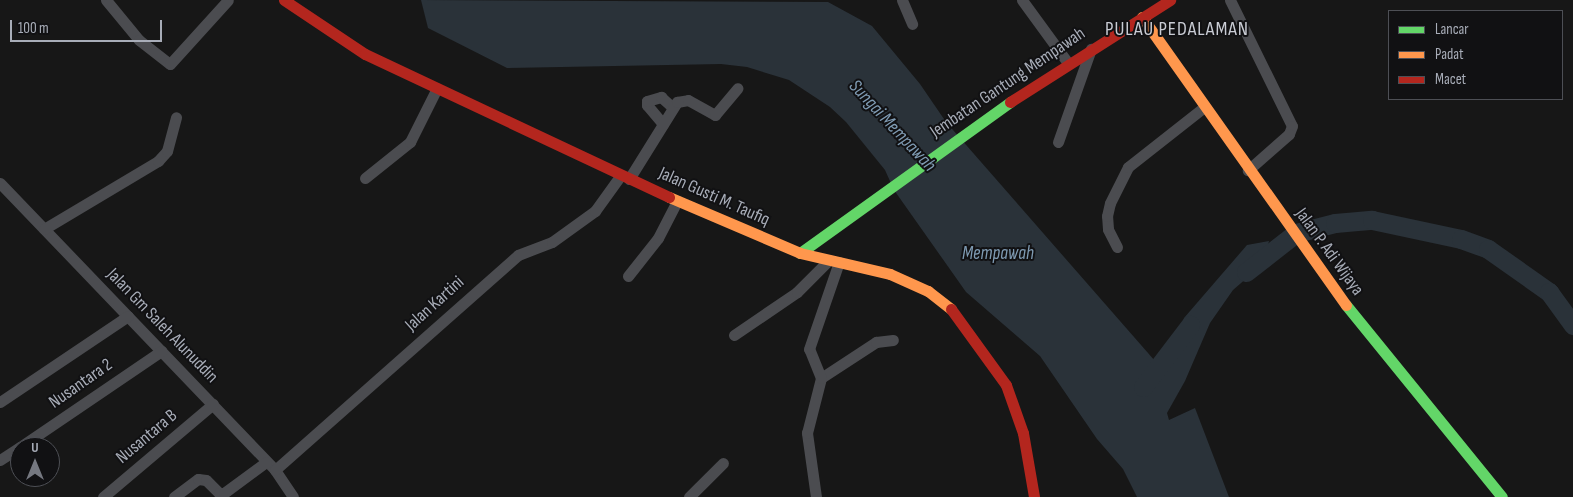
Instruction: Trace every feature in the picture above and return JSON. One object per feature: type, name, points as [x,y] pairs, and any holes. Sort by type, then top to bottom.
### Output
[{"type":"street","points":[[106,0],[139,40],[170,64],[228,0]]},
{"type":"street","name":"Jalan Gusti M. Taufiq","points":[[284,0],[365,54],[677,201],[800,253],[912,282],[949,306],[988,358],[1013,400],[1034,497]]},
{"type":"street","points":[[902,0],[912,24]]},
{"type":"street","points":[[1022,0],[1068,63]]},
{"type":"street","name":"Jembatan Gantung Mempawah","points":[[800,253],[881,192],[980,122],[1092,47],[1170,0]]},
{"type":"street","points":[[1230,0],[1292,126],[1289,134],[1248,170]]},
{"type":"street","name":"Jalan P. Adi Wijaya","points":[[1142,17],[1203,108],[1338,295],[1502,497]]},
{"type":"street","points":[[1058,142],[1092,47]]},
{"type":"street","points":[[364,178],[410,142],[437,88]]},
{"type":"street","points":[[663,124],[647,106],[647,101],[661,96],[672,107],[677,102],[688,100],[715,115],[738,88]]},
{"type":"street","name":"Jalan Kartini","points":[[271,466],[518,255],[552,242],[595,211],[625,177],[663,124],[672,107]]},
{"type":"street","points":[[1117,246],[1108,229],[1107,216],[1124,174],[1138,158],[1203,108]]},
{"type":"street","points":[[44,229],[158,161],[167,151],[176,116]]},
{"type":"street","name":"Jalan Gm Saleh Alunuddin","points":[[0,183],[271,466],[293,497]]},
{"type":"street","points":[[628,276],[658,238],[677,201]]},
{"type":"street","points":[[734,335],[797,292],[834,261]]},
{"type":"street","points":[[816,497],[807,433],[821,378],[809,349],[834,261]]},
{"type":"street","points":[[0,402],[128,316]]},
{"type":"street","points":[[821,378],[876,342],[893,340]]},
{"type":"street","name":"Nusantara 2","points":[[35,437],[161,351]]},
{"type":"street","name":"Nusantara B","points":[[103,497],[213,404]]},
{"type":"street","points":[[689,497],[723,463]]},
{"type":"street","points":[[174,497],[198,479],[206,480],[219,493],[224,493],[271,466]]},
{"type":"water","name":"Mempawah","points":[[421,0],[828,2],[872,26],[920,84],[946,122],[1162,369],[1171,356],[1184,318],[1247,245],[1269,241],[1263,264],[1233,290],[1210,323],[1185,381],[1167,413],[1169,420],[1195,408],[1229,497],[1137,497],[1123,469],[1097,439],[1040,356],[966,292],[894,190],[885,170],[846,122],[830,107],[789,80],[747,67],[721,64],[507,68],[428,28]]},
{"type":"waterway","points":[[1246,272],[1296,233],[1335,223],[1372,220],[1461,239],[1488,249],[1549,292],[1573,325]]},
{"type":"waterway","points":[[1143,387],[1190,325]]},
{"type":"traffic: fast","points":[[800,253],[1010,102]]},
{"type":"traffic: fast","points":[[1346,305],[1502,497]]},
{"type":"traffic: slow","points":[[1142,17],[1346,305]]},
{"type":"traffic: slow","points":[[669,197],[800,253],[890,274],[928,291],[951,309]]},
{"type":"traffic: jam","points":[[284,0],[365,54],[669,197]]},
{"type":"traffic: jam","points":[[1010,102],[1170,0]]},
{"type":"traffic: jam","points":[[951,309],[1006,385],[1023,433],[1034,497]]},
{"type":"district","name":"PULAU PEDALAMAN","points":[[1177,29]]},
{"type":"water label","name":"Sungai Mempawah","points":[[892,126]]}]
